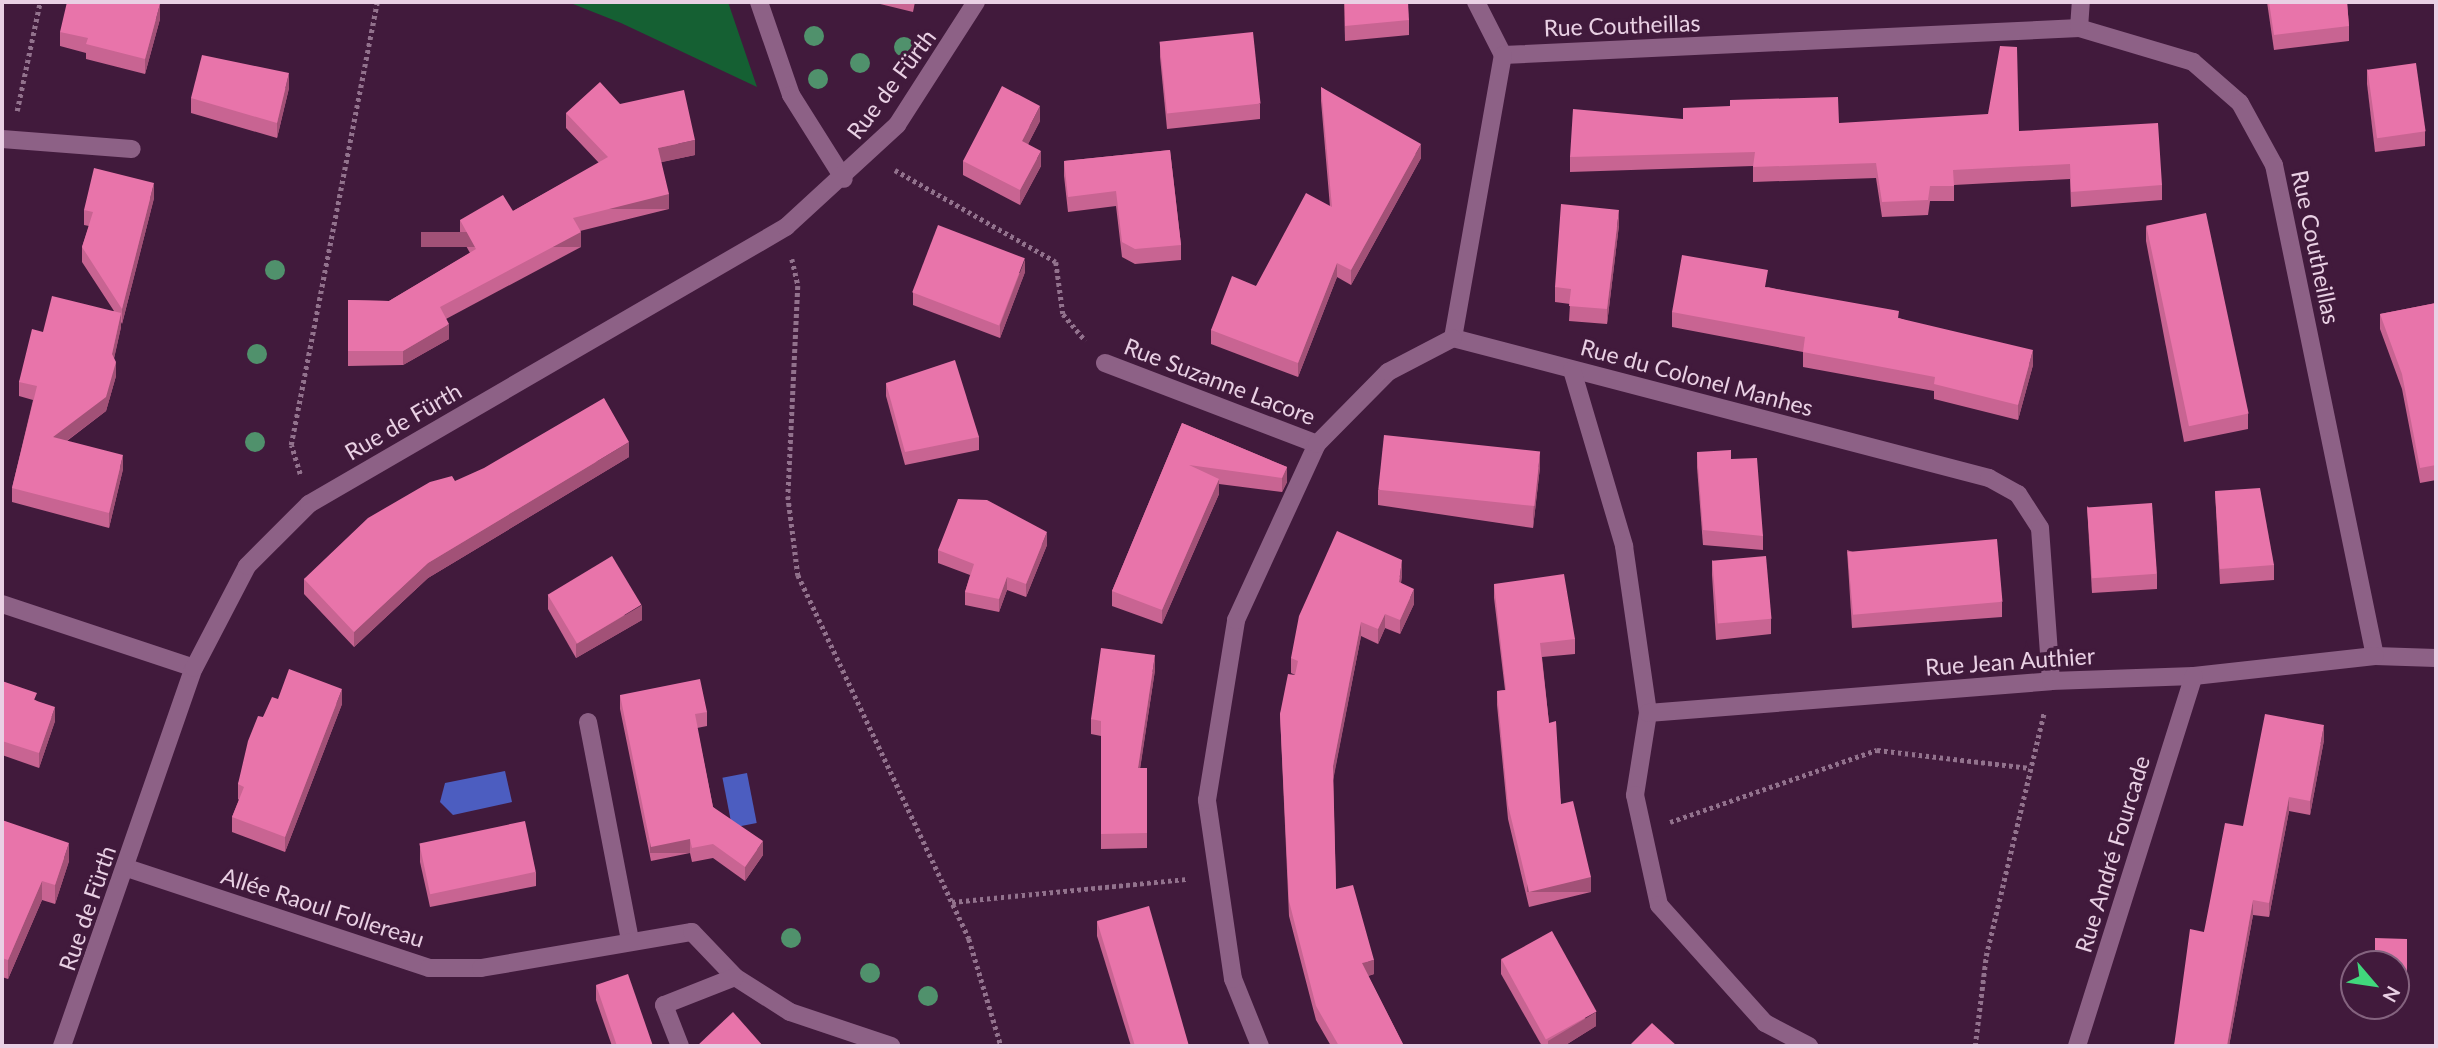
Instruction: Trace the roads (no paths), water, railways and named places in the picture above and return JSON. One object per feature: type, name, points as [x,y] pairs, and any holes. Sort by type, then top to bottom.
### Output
[{"type":"street","points":[[759,2],[791,95],[844,178]]},
{"type":"street","name":"Rue de Fürth","points":[[61,1046],[127,868],[194,668],[247,566],[309,504],[786,227],[870,156],[952,48],[976,2]]},
{"type":"street","points":[[1453,338],[1503,55],[1476,2]]},
{"type":"street","points":[[2079,29],[2081,2]]},
{"type":"street","name":"Rue Coutheillas","points":[[1503,55],[2079,29],[2193,62],[2240,103],[2274,165],[2375,656]]},
{"type":"street","points":[[7,139],[132,149]]},
{"type":"street","name":"Rue du Colonel Manhes","points":[[1453,338],[1989,478],[2018,494],[2040,528],[2051,681]]},
{"type":"street","name":"Rue Suzanne Lacore","points":[[1260,1046],[1233,979],[1207,800],[1236,620],[1317,444],[1388,372],[1453,338]]},
{"type":"street","name":"Rue Suzanne Lacore","points":[[1105,363],[1317,444]]},
{"type":"street","points":[[1572,370],[1624,546],[1648,713],[1635,795],[1659,905],[1765,1023],[1809,1046]]},
{"type":"street","points":[[2,604],[194,668]]},
{"type":"street","points":[[2375,656],[2436,658]]},
{"type":"street","name":"Rue Jean Authier","points":[[1648,713],[2051,681],[2194,676],[2375,656]]},
{"type":"street","name":"Rue André Fourcade","points":[[2077,1046],[2194,676]]},
{"type":"street","points":[[588,722],[630,940]]},
{"type":"street","name":"Allée Raoul Follereau","points":[[127,868],[429,968],[481,968],[630,940],[692,932],[735,977]]},
{"type":"street","points":[[680,1046],[664,1005],[735,977],[790,1012],[891,1046]]},
{"type":"water","points":[[505,771],[512,802],[453,815],[440,802],[445,783]]},
{"type":"water","points":[[747,773],[757,823],[732,828],[722,778]]}]
